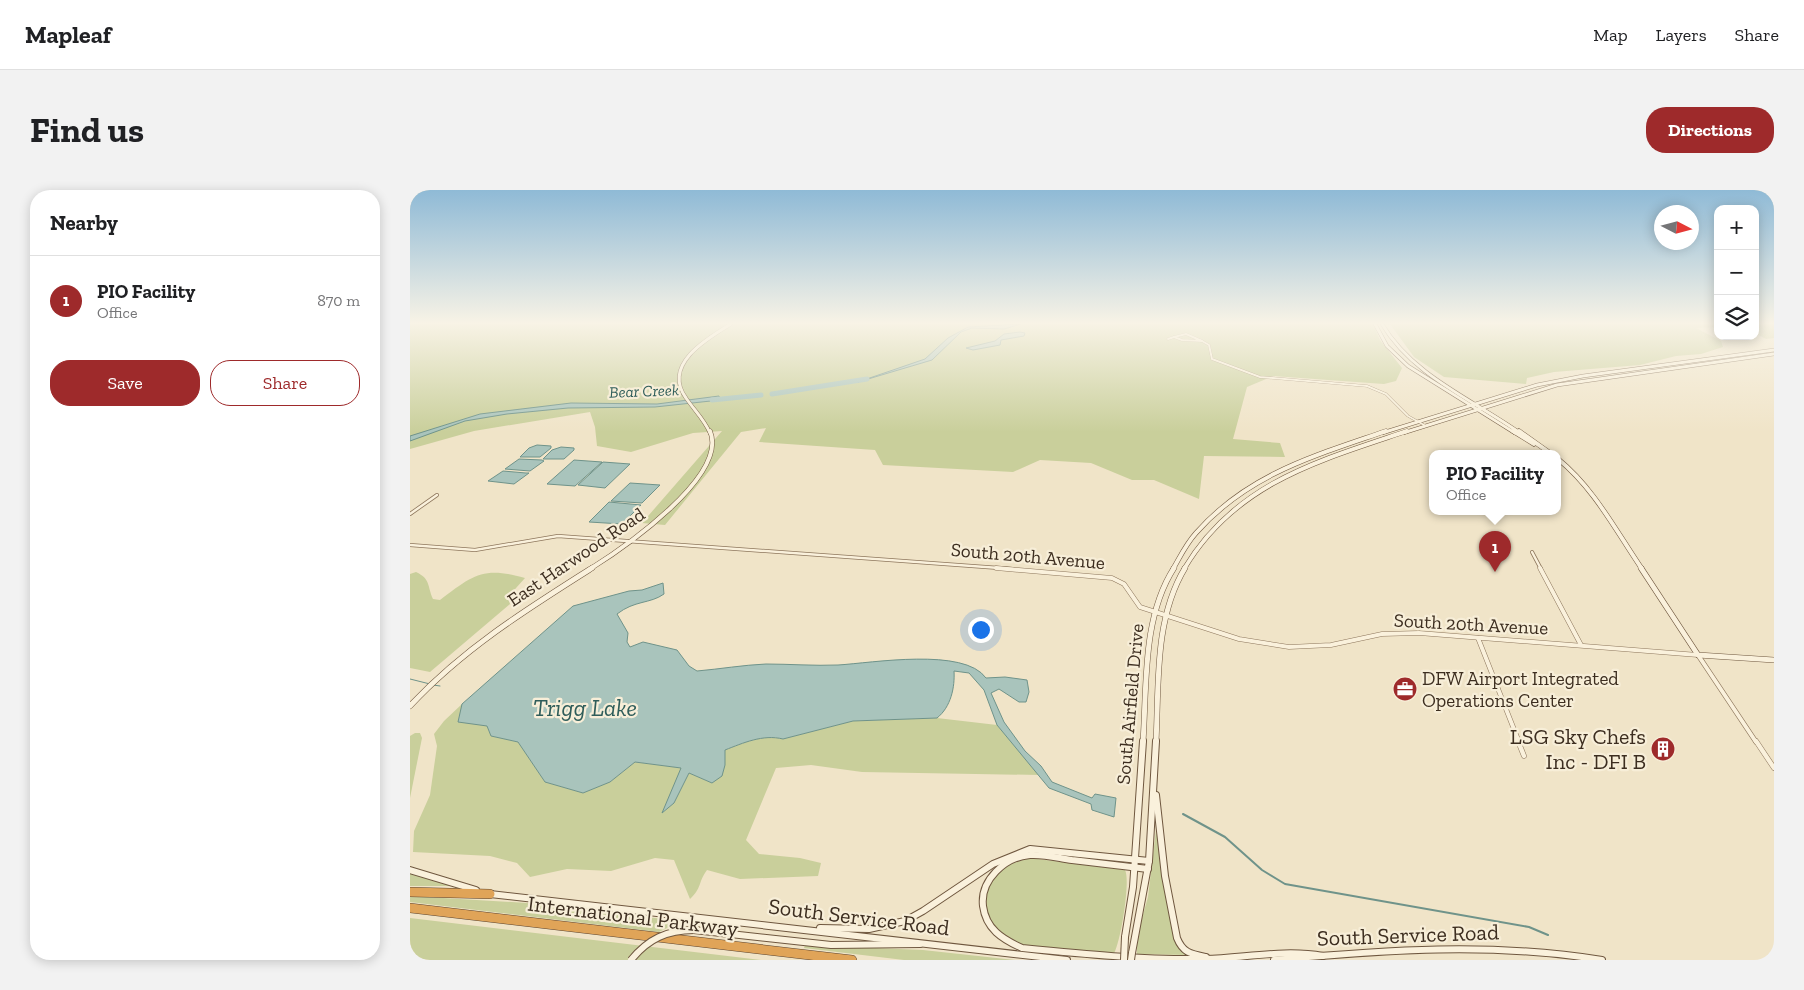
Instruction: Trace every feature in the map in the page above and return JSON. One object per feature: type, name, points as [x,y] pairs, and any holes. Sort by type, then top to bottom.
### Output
[{"type":"highway","points":[[410,892],[490,894]]},
{"type":"highway","name":"International Parkway","points":[[410,908],[852,960]]},
{"type":"main road","name":"East Harwood Road","points":[[410,706],[468,650],[632,541],[694,483],[710,460],[713,436],[706,421],[682,396],[678,382],[679,372],[685,360]]},
{"type":"main road","points":[[1402,360],[1453,396],[1540,446]]},
{"type":"main road","points":[[1408,360],[1424,373],[1481,407],[1546,450]]},
{"type":"main road","name":"South Airfield Drive","points":[[1124,960],[1134,864],[1150,635],[1154,612],[1166,580],[1184,548],[1211,516],[1246,488],[1306,458],[1416,421],[1537,385],[1626,370],[1709,360]]},
{"type":"main road","name":"South Airfield Drive","points":[[1132,957],[1149,861],[1162,636],[1165,616],[1185,568],[1220,520],[1254,492],[1287,474],[1313,463],[1481,407],[1557,385],[1720,360]]},
{"type":"main road","points":[[1461,395],[1484,400]]},
{"type":"main road","points":[[1453,396],[1460,402],[1459,408]]},
{"type":"main road","points":[[1491,404],[1488,409],[1492,414]]},
{"type":"main road","points":[[1465,413],[1484,415]]},
{"type":"main road","points":[[1306,458],[1313,463]]},
{"type":"main road","points":[[1561,462],[1589,489],[1698,655]]},
{"type":"main road","name":"South 20th Avenue","points":[[1698,655],[1774,660]]},
{"type":"main road","points":[[1154,782],[1173,926],[1178,941],[1181,948],[1190,954],[1214,958]]},
{"type":"main road","points":[[791,927],[867,929],[886,927],[902,922],[924,911],[1000,860],[1020,851],[1030,849],[1134,864],[1148,869]]},
{"type":"main road","points":[[1149,861],[1134,864],[1037,856],[1017,858],[996,871],[987,885],[982,905],[984,919],[997,937],[1009,944],[1022,948],[1114,958],[1214,958],[1307,953],[1323,956]]},
{"type":"main road","name":"South Service Road","points":[[410,870],[448,883],[490,894],[1068,960]]},
{"type":"main road","points":[[631,960],[642,948],[662,934],[680,929],[831,946],[934,944]]},
{"type":"main road","name":"South Service Road","points":[[1274,960],[1424,948],[1475,946],[1534,950],[1602,960]]},
{"type":"street","points":[[1214,360],[1249,374],[1283,379],[1358,384],[1373,388],[1390,397],[1401,410],[1424,426]]},
{"type":"street","points":[[410,514],[437,495]]},
{"type":"street","name":"South 20th Avenue","points":[[410,545],[475,550],[550,536],[1094,575],[1118,580],[1126,588],[1135,604],[1154,612],[1244,640],[1288,647],[1331,645],[1391,633],[1419,633],[1698,655]]},
{"type":"street","points":[[1532,552],[1581,646]]},
{"type":"street","points":[[1478,638],[1524,756]]},
{"type":"street","points":[[1698,655],[1774,768]]},
{"type":"green space","points":[[410,360],[1396,360],[1402,368],[1396,381],[1384,384],[1273,376],[1247,387],[1233,439],[1280,443],[1285,457],[1204,456],[1199,499],[1154,480],[1132,480],[1091,463],[1040,460],[1013,472],[883,465],[875,450],[759,442],[766,428],[741,432],[665,525],[642,523],[722,431],[693,433],[631,452],[597,446],[595,427],[590,412],[474,431],[410,449]]},
{"type":"green space","points":[[1418,360],[1660,360],[1640,365],[1554,372],[1527,378],[1526,384],[1444,377]]},
{"type":"green space","points":[[416,572],[424,577],[428,583],[433,599],[440,600],[461,584],[479,575],[499,573],[525,578],[508,597],[510,604],[430,672],[410,668],[410,574]]},
{"type":"green space","points":[[462,704],[463,710],[487,726],[491,736],[518,742],[545,782],[583,793],[610,782],[635,762],[682,768],[663,812],[674,803],[689,773],[712,783],[725,765],[725,750],[761,738],[783,739],[853,721],[937,718],[997,725],[1039,775],[862,772],[811,765],[776,768],[746,840],[759,854],[800,858],[821,863],[818,876],[740,879],[707,870],[696,892],[690,899],[674,860],[655,858],[611,871],[567,869],[530,877],[517,863],[490,856],[413,852],[414,831],[430,795],[437,746],[434,734],[444,721]]},
{"type":"green space","points":[[420,733],[422,738],[410,798],[410,736]]},
{"type":"green space","points":[[1156,830],[1173,930],[1188,955],[1137,954],[1137,936],[1148,897]]},
{"type":"green space","points":[[1030,858],[1125,870],[1127,886],[1124,913],[1119,940],[1113,955],[1019,944],[1008,939],[996,929],[991,922],[986,907],[985,899],[990,884],[1004,868]]},
{"type":"green space","points":[[410,871],[456,886],[410,886]]},
{"type":"green space","points":[[410,896],[527,903],[689,922],[688,924],[673,925],[659,932],[410,902]]},
{"type":"green space","points":[[410,918],[761,960],[430,960],[410,958]]},
{"type":"green space","points":[[805,945],[923,950],[1015,960],[904,960],[804,948]]},
{"type":"water","points":[[922,360],[932,360],[932,360],[858,382]]},
{"type":"water","points":[[719,396],[720,400],[655,407],[568,408],[507,414],[465,421],[410,441],[410,436],[480,414],[571,403],[657,404]]},
{"type":"water","points":[[537,445],[551,446],[551,448],[540,457],[520,457],[529,448]]},
{"type":"water","points":[[561,447],[574,448],[574,450],[564,459],[543,459],[552,450]]},
{"type":"water","points":[[519,459],[544,461],[530,471],[505,469]]},
{"type":"water","points":[[574,460],[602,462],[575,486],[547,484]]},
{"type":"water","points":[[603,462],[630,464],[605,488],[578,485]]},
{"type":"water","points":[[503,471],[529,473],[514,484],[488,481]]},
{"type":"water","points":[[630,483],[660,485],[642,503],[611,501]]},
{"type":"water","points":[[609,502],[641,505],[622,524],[589,522]]},
{"type":"water","name":"Trigg Lake","points":[[663,583],[664,594],[630,606],[617,614],[628,633],[627,642],[630,647],[643,642],[677,650],[689,666],[697,671],[766,664],[838,665],[917,659],[958,663],[975,668],[986,678],[1005,677],[1027,680],[1029,692],[1026,702],[1019,702],[999,689],[991,693],[1004,722],[1025,751],[1041,766],[1052,782],[1092,798],[1095,794],[1116,798],[1114,817],[1092,810],[1091,804],[1049,788],[997,725],[984,690],[969,673],[954,671],[954,684],[949,703],[937,718],[853,721],[783,739],[761,738],[725,750],[725,765],[722,776],[712,783],[689,773],[674,803],[662,813],[681,768],[635,762],[610,782],[583,793],[545,782],[518,742],[491,736],[487,726],[458,722],[462,704],[573,606],[629,591],[642,590]]},
{"type":"waterway","name":"Bear Creek","points":[[772,394],[867,379]]},
{"type":"waterway","name":"Bear Creek","points":[[712,400],[761,395]]},
{"type":"waterway","points":[[410,679],[430,684]]},
{"type":"waterway","points":[[433,685],[440,686]]},
{"type":"waterway","points":[[1183,814],[1225,837],[1262,870],[1285,884],[1529,927],[1548,935]]},
{"type":"place","name":"PIO Facility","points":[[1495,572]]},
{"type":"place","name":"DFW Airport Integrated Operations Center","points":[[1405,689]]},
{"type":"place","name":"LSG Sky Chefs Inc - DFI B","points":[[1663,749]]}]
